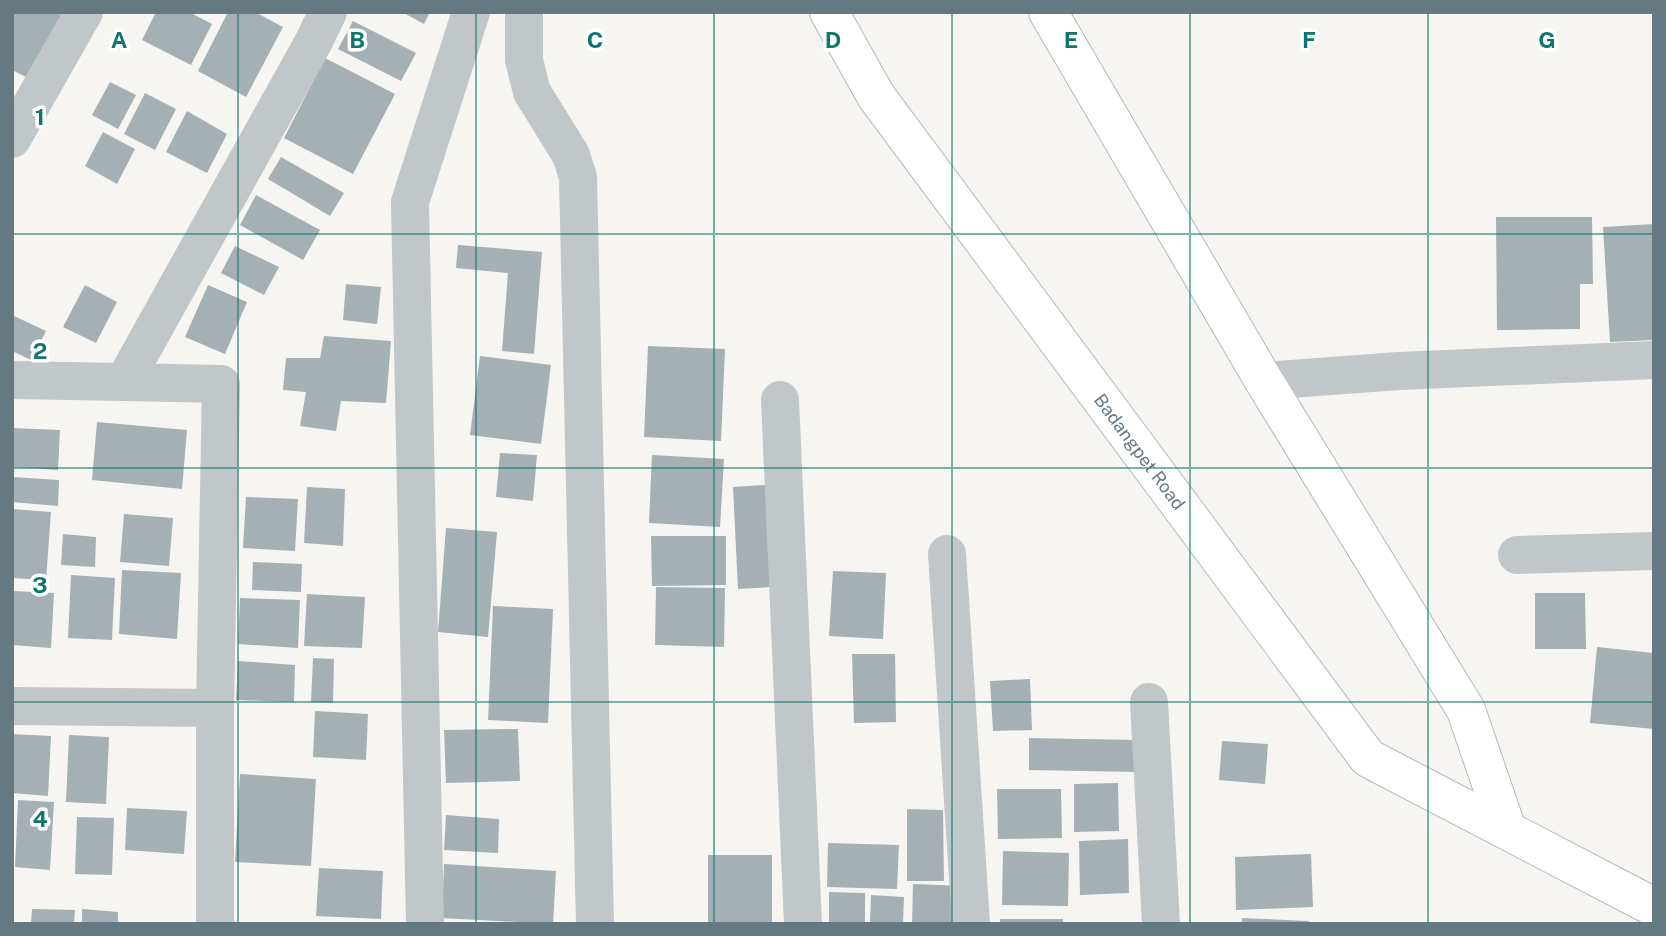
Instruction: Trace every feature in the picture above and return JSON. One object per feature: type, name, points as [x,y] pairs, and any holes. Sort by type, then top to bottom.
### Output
[{"type":"main road","name":"Badangpet Road","points":[[829,12],[876,96],[1368,758],[1654,907]]},
{"type":"main road","points":[[1048,12],[1264,381],[1466,710],[1507,830]]},
{"type":"street","points":[[12,139],[84,12]]},
{"type":"street","points":[[124,382],[328,12]]},
{"type":"street","points":[[425,924],[410,202],[471,12]]},
{"type":"street","points":[[524,12],[524,60],[531,92],[571,155],[578,177],[595,924]]},
{"type":"street","points":[[1264,381],[1399,371],[1654,360]]},
{"type":"street","points":[[12,380],[221,384],[215,708],[215,924]]},
{"type":"street","points":[[780,400],[803,924]]},
{"type":"street","points":[[1517,555],[1654,551]]},
{"type":"street","points":[[947,554],[971,924]]},
{"type":"street","points":[[1149,702],[1161,924]]},
{"type":"street","points":[[12,706],[215,708]]},
{"type":"building","points":[[12,12],[70,12],[34,81],[12,70]]},
{"type":"building","points":[[156,12],[189,12],[212,24],[191,65],[142,40]]},
{"type":"building","points":[[228,12],[255,12],[283,27],[246,97],[198,71]]},
{"type":"building","points":[[402,12],[430,12],[424,24]]},
{"type":"building","points":[[353,21],[416,53],[401,81],[338,49]]},
{"type":"building","points":[[325,58],[395,94],[353,174],[284,138]]},
{"type":"building","points":[[110,82],[136,95],[118,129],[92,115]]},
{"type":"building","points":[[145,93],[176,109],[155,150],[124,134]]},
{"type":"building","points":[[187,111],[227,134],[207,173],[166,152]]},
{"type":"building","points":[[103,132],[135,149],[117,184],[85,166]]},
{"type":"building","points":[[281,157],[344,193],[330,216],[268,179]]},
{"type":"building","points":[[256,195],[320,230],[303,260],[240,225]]},
{"type":"building","points":[[1496,217],[1592,217],[1593,284],[1580,284],[1580,329],[1497,330]]},
{"type":"building","points":[[1654,224],[1654,340],[1610,342],[1603,227]]},
{"type":"building","points":[[458,245],[542,252],[534,354],[502,351],[508,273],[456,268]]},
{"type":"building","points":[[235,246],[279,267],[264,295],[221,273]]},
{"type":"building","points":[[346,284],[381,287],[377,324],[343,320]]},
{"type":"building","points":[[85,285],[117,302],[96,343],[63,327]]},
{"type":"building","points":[[208,285],[247,302],[225,354],[185,337]]},
{"type":"building","points":[[12,315],[46,331],[31,360],[12,351]]},
{"type":"building","points":[[324,336],[391,341],[386,403],[341,401],[336,431],[300,426],[306,392],[283,390],[286,358],[320,358]]},
{"type":"building","points":[[648,346],[725,349],[721,441],[644,437]]},
{"type":"building","points":[[480,356],[551,365],[541,444],[470,435]]},
{"type":"building","points":[[97,422],[187,430],[182,489],[92,480]]},
{"type":"building","points":[[12,428],[60,430],[58,470],[12,467]]},
{"type":"building","points":[[500,453],[537,455],[533,501],[496,497]]},
{"type":"building","points":[[652,455],[724,459],[720,527],[649,523]]},
{"type":"building","points":[[12,477],[59,480],[58,506],[12,502]]},
{"type":"building","points":[[765,485],[771,587],[738,589],[733,487]]},
{"type":"building","points":[[307,487],[345,489],[343,546],[304,543]]},
{"type":"building","points":[[246,497],[298,499],[295,551],[243,548]]},
{"type":"building","points":[[12,509],[51,512],[46,580],[12,578]]},
{"type":"building","points":[[124,514],[173,518],[169,566],[120,562]]},
{"type":"building","points":[[446,528],[497,532],[488,637],[438,632]]},
{"type":"building","points":[[63,534],[96,537],[95,567],[61,565]]},
{"type":"building","points":[[651,536],[726,536],[726,585],[652,586]]},
{"type":"building","points":[[253,562],[302,564],[301,592],[252,590]]},
{"type":"building","points":[[122,570],[181,573],[177,639],[119,634]]},
{"type":"building","points":[[833,571],[886,573],[883,639],[829,636]]},
{"type":"building","points":[[71,575],[115,578],[112,640],[68,638]]},
{"type":"building","points":[[656,587],[725,588],[724,647],[655,645]]},
{"type":"building","points":[[12,591],[54,593],[51,648],[12,645]]},
{"type":"building","points":[[1535,593],[1585,593],[1586,649],[1535,649]]},
{"type":"building","points":[[307,594],[365,597],[362,648],[304,646]]},
{"type":"building","points":[[240,598],[300,600],[298,648],[238,644]]},
{"type":"building","points":[[493,606],[553,609],[548,723],[488,720]]},
{"type":"building","points":[[1597,647],[1654,653],[1654,729],[1590,723]]},
{"type":"building","points":[[852,654],[895,654],[896,722],[854,723]]},
{"type":"building","points":[[313,658],[334,659],[333,703],[311,702]]},
{"type":"building","points":[[238,661],[295,665],[294,702],[236,700]]},
{"type":"building","points":[[1030,679],[1032,730],[993,731],[990,681]]},
{"type":"building","points":[[315,711],[368,714],[366,760],[313,757]]},
{"type":"building","points":[[518,729],[520,781],[446,783],[444,730]]},
{"type":"building","points":[[12,734],[51,736],[48,796],[12,793]]},
{"type":"building","points":[[69,735],[109,737],[106,804],[66,802]]},
{"type":"building","points":[[1029,738],[1136,740],[1136,772],[1029,770]]},
{"type":"building","points":[[1222,741],[1268,744],[1265,784],[1219,780]]},
{"type":"building","points":[[240,774],[316,779],[311,866],[235,862]]},
{"type":"building","points":[[1118,783],[1119,831],[1074,832],[1074,784]]},
{"type":"building","points":[[997,789],[1061,789],[1062,838],[998,839]]},
{"type":"building","points":[[18,800],[54,802],[50,870],[15,867]]},
{"type":"building","points":[[127,808],[187,811],[184,854],[125,850]]},
{"type":"building","points":[[907,809],[943,810],[944,881],[907,881]]},
{"type":"building","points":[[446,815],[499,819],[498,853],[444,850]]},
{"type":"building","points":[[77,817],[114,818],[112,875],[75,874]]},
{"type":"building","points":[[1128,839],[1129,893],[1080,895],[1079,841]]},
{"type":"building","points":[[828,843],[899,845],[897,889],[827,887]]},
{"type":"building","points":[[1003,851],[1069,853],[1068,906],[1002,905]]},
{"type":"building","points":[[1311,854],[1313,907],[1236,910],[1235,857]]},
{"type":"building","points":[[708,855],[772,855],[772,924],[708,924]]},
{"type":"building","points":[[444,864],[556,871],[553,924],[442,918]]},
{"type":"building","points":[[319,868],[383,871],[381,919],[316,916]]},
{"type":"building","points":[[913,884],[965,886],[964,924],[912,924]]},
{"type":"building","points":[[829,892],[865,893],[865,924],[829,924]]},
{"type":"building","points":[[871,895],[904,897],[903,924],[870,924]]},
{"type":"building","points":[[32,909],[75,910],[74,924],[31,924]]},
{"type":"building","points":[[82,909],[118,912],[118,924],[82,924]]},
{"type":"building","points":[[1242,918],[1309,921],[1309,924],[1242,924]]},
{"type":"building","points":[[1000,919],[1063,919],[1063,924],[1000,924]]}]
